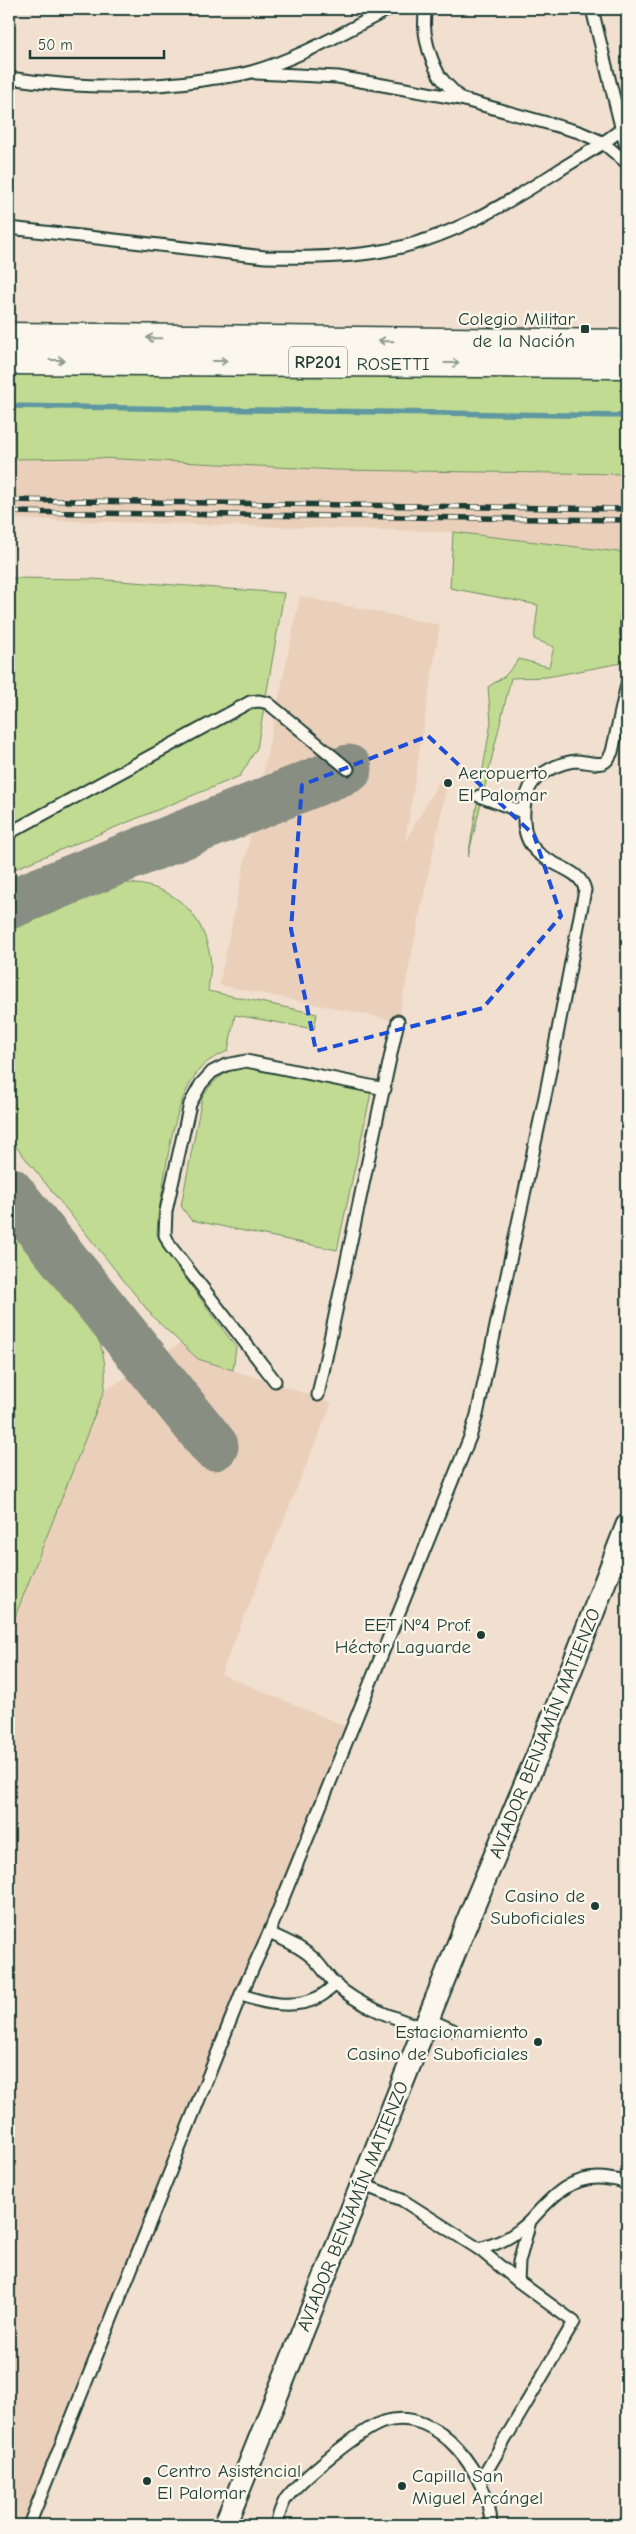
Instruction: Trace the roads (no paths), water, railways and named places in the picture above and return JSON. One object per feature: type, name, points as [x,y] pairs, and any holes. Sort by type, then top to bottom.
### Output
[{"type":"main road","name":"ROSETTI","points":[[9,337],[627,344]]},
{"type":"main road","name":"ROSETTI","points":[[9,360],[627,364]]},
{"type":"street","name":"AVIADOR BENJAMÍN MATIENZO","points":[[225,2525],[361,2184],[396,2110],[426,2023],[545,1737],[627,1525]]},
{"type":"lane","points":[[9,78],[50,84],[133,87],[190,82],[250,72],[309,51],[389,9]]},
{"type":"lane","points":[[426,9],[424,17],[428,46],[440,76],[461,99]]},
{"type":"lane","points":[[592,9],[624,127],[627,151]]},
{"type":"lane","points":[[250,72],[338,77],[461,99],[579,132],[602,142],[627,162]]},
{"type":"lane","points":[[9,228],[265,257],[303,258],[383,251],[441,235],[477,219],[508,203],[624,127]]},
{"type":"lane","points":[[627,615],[627,635]]},
{"type":"lane","points":[[29,2525],[241,1994],[269,1933],[477,1416],[546,1092],[585,890],[579,877],[546,860],[531,847],[524,828],[523,812],[525,798],[533,782],[555,766],[575,761],[602,763],[608,760],[612,752],[627,684]]},
{"type":"lane","points":[[9,833],[250,702],[268,703],[348,769]]},
{"type":"lane","points":[[479,796],[523,812]]},
{"type":"lane","points":[[318,1395],[385,1089],[398,1021]]},
{"type":"lane","points":[[275,1381],[170,1246],[165,1235],[166,1210],[190,1104],[201,1084],[212,1072],[226,1065],[246,1061],[385,1089]]},
{"type":"lane","points":[[269,1933],[289,1942],[314,1959],[336,1984],[363,2002],[394,2018],[453,2030]]},
{"type":"lane","points":[[241,1994],[255,2000],[296,2004],[318,1998],[336,1984]]},
{"type":"lane","points":[[479,2249],[501,2243],[516,2234],[550,2199],[568,2185],[582,2179],[599,2178],[623,2181],[627,2184]]},
{"type":"lane","points":[[361,2184],[402,2200],[479,2249],[518,2281],[574,2322],[480,2482]]},
{"type":"lane","points":[[518,2281],[519,2262],[530,2221]]},
{"type":"lane","points":[[276,2525],[284,2503],[289,2496],[353,2440],[383,2422],[409,2421],[436,2431],[463,2455],[480,2482],[490,2511],[491,2525]]},
{"type":"waterway","points":[[9,406],[627,416]]},
{"type":"railway","points":[[9,500],[627,509]]},
{"type":"railway","points":[[9,512],[627,520]]},
{"type":"place","name":"Colegio Militar de la Nación","points":[[585,329]]},
{"type":"place","name":"Aeropuerto El Palomar","points":[[448,783]]},
{"type":"place","name":"EET Nº4 Prof. Héctor Laguarde","points":[[481,1635]]},
{"type":"place","name":"Casino de Suboficiales","points":[[595,1906]]},
{"type":"place","name":"Estacionamiento Casino de Suboficiales","points":[[538,2042]]},
{"type":"place","name":"Centro Asistencial El Palomar","points":[[147,2481]]},
{"type":"place","name":"Capilla San Miguel Arcángel","points":[[402,2486]]}]
